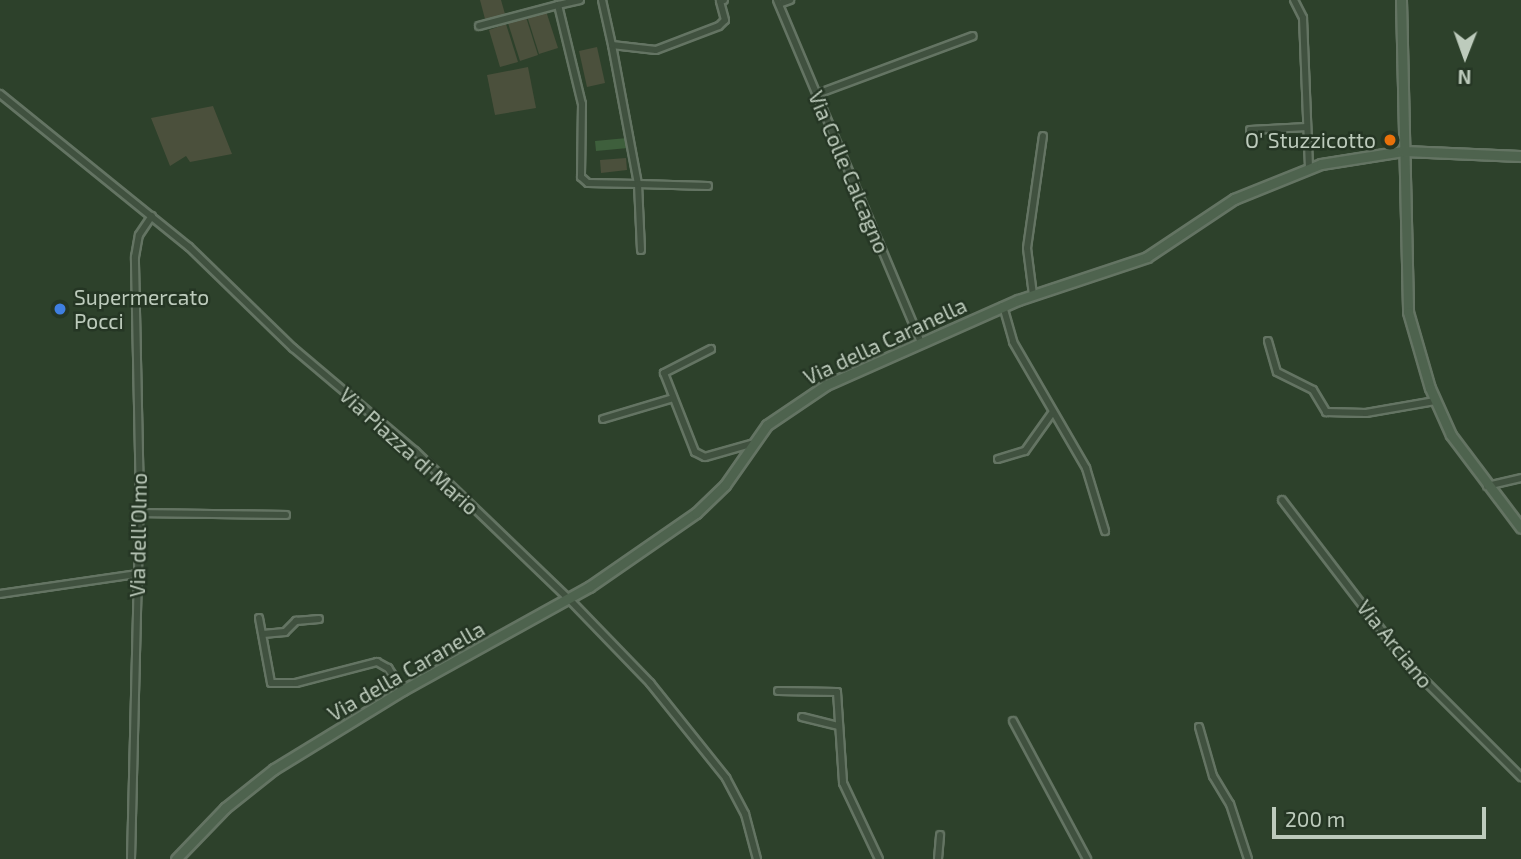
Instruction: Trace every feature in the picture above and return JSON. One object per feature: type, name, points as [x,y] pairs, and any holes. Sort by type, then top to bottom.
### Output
[{"type":"main road","points":[[1401,0],[1406,302],[1435,401],[1454,440],[1521,528]]},
{"type":"main road","name":"Via della Caranella","points":[[176,859],[255,783],[403,690],[569,599],[705,506],[732,475],[751,444],[770,422],[809,395],[1003,306],[1147,257],[1224,204],[1309,168],[1347,158],[1403,151],[1521,156]]},
{"type":"street","points":[[479,26],[580,0]]},
{"type":"street","points":[[601,0],[638,184],[641,250]]},
{"type":"street","points":[[778,2],[790,0]]},
{"type":"street","points":[[1294,0],[1302,13],[1309,168]]},
{"type":"street","points":[[612,45],[656,50],[719,26],[726,18],[721,1]]},
{"type":"street","name":"Via Colle Calcagno","points":[[778,2],[921,343]]},
{"type":"street","points":[[558,5],[582,104],[582,179],[708,186]]},
{"type":"street","points":[[817,94],[973,36]]},
{"type":"street","name":"Via Piazza di Mario","points":[[0,94],[152,216],[288,343],[415,452],[569,599],[650,683],[723,774],[745,814],[757,859]]},
{"type":"street","points":[[1250,130],[1307,127]]},
{"type":"street","points":[[1033,295],[1027,248],[1043,136]]},
{"type":"street","name":"Via dell'Olmo","points":[[131,859],[139,513],[136,252],[139,234],[152,216]]},
{"type":"street","points":[[1003,306],[1011,338],[1038,378],[1052,413],[1088,472],[1105,531]]},
{"type":"street","points":[[1268,341],[1277,372],[1313,390],[1326,412],[1366,413],[1435,401]]},
{"type":"street","points":[[710,349],[664,371],[697,455],[751,444]]},
{"type":"street","points":[[603,419],[673,398]]},
{"type":"street","points":[[998,459],[1025,451],[1052,413]]},
{"type":"street","points":[[1487,486],[1521,478]]},
{"type":"street","name":"Via Arciano","points":[[1282,500],[1386,638],[1438,698],[1521,777]]},
{"type":"street","points":[[139,513],[286,515]]},
{"type":"street","points":[[0,594],[137,574]]},
{"type":"street","points":[[259,618],[271,683],[296,683],[376,662],[388,668],[403,690]]},
{"type":"street","points":[[263,634],[285,632],[298,620],[319,619]]},
{"type":"street","points":[[778,691],[836,691],[844,786],[878,859]]},
{"type":"street","points":[[802,717],[839,726]]},
{"type":"street","points":[[1013,721],[1087,859]]},
{"type":"street","points":[[1199,727],[1213,776],[1230,804],[1248,859]]},
{"type":"street","points":[[938,859],[940,835]]},
{"type":"shaded area","points":[[480,0],[501,0],[505,14],[485,19]]},
{"type":"shaded area","points":[[546,11],[558,48],[539,54],[527,16]]},
{"type":"shaded area","points":[[526,17],[538,55],[520,61],[508,23]]},
{"type":"shaded area","points":[[506,24],[518,62],[500,67],[489,30]]},
{"type":"shaded area","points":[[597,47],[605,83],[587,87],[579,51]]},
{"type":"shaded area","points":[[528,67],[536,108],[495,115],[487,75]]},
{"type":"shaded area","points":[[213,106],[232,154],[190,162],[186,156],[170,166],[151,118]]},
{"type":"shaded area","points":[[627,138],[628,148],[596,151],[595,141]]},
{"type":"shaded area","points":[[626,158],[627,170],[601,173],[600,160]]},
{"type":"place","name":"O' Stuzzicotto","points":[[1390,140]]},
{"type":"place","name":"Supermercato Pocci","points":[[60,309]]}]
